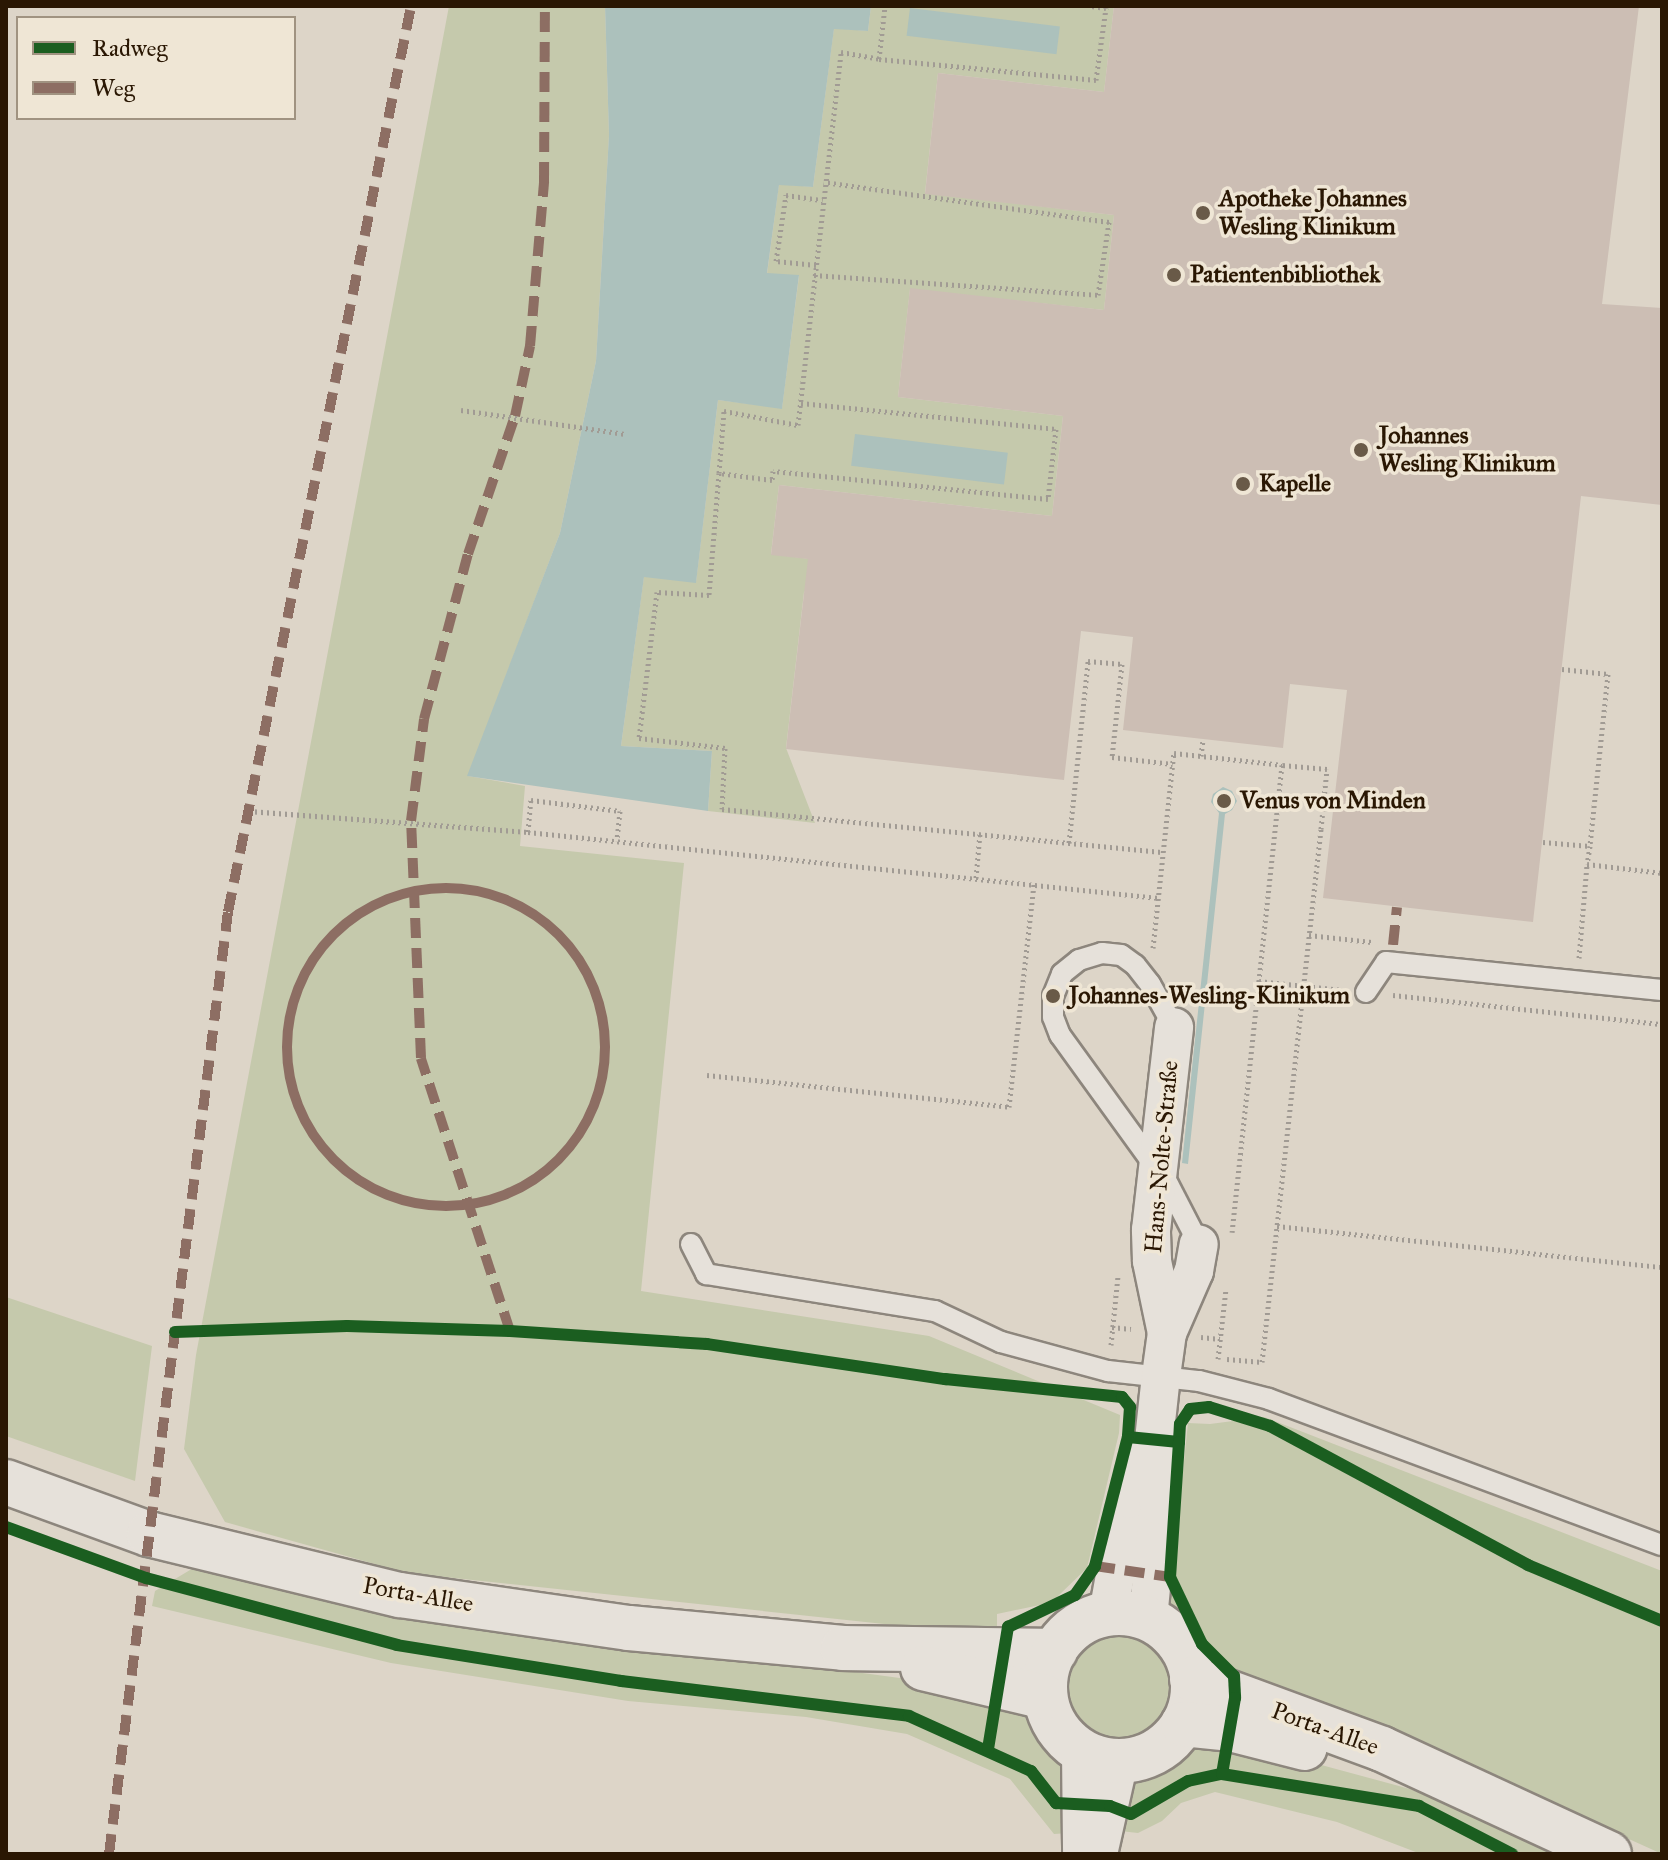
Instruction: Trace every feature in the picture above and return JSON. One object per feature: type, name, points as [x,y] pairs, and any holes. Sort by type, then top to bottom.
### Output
[{"type":"street","name":"Hans-Nolte-Straße","points":[[1167,1333],[1152,1261],[1158,1169],[1174,1027]]},
{"type":"street","name":"Hans-Nolte-Straße","points":[[1128,1616],[1129,1499],[1154,1440],[1167,1333],[1194,1271],[1199,1244]]},
{"type":"street","name":"Porta-Allee","points":[[6,1482],[149,1534],[400,1595],[629,1628],[843,1648],[1055,1651]]},
{"type":"street","points":[[1128,1616],[1178,1643],[1192,1679],[1191,1702],[1183,1724],[1156,1751],[1100,1756],[1064,1737],[1052,1718],[1045,1697],[1048,1665],[1068,1633],[1087,1620],[1128,1616]]},
{"type":"street","name":"Porta-Allee","points":[[843,1648],[1045,1697]]},
{"type":"street","name":"Porta-Allee","points":[[1192,1679],[1382,1749],[1609,1854]]},
{"type":"street","name":"Porta-Allee","points":[[1183,1724],[1230,1729],[1455,1785]]},
{"type":"street","points":[[1082,1854],[1100,1756]]},
{"type":"street","points":[[1098,1854],[1100,1756]]},
{"type":"lane","points":[[1174,1027],[1150,984],[1135,965],[1121,955],[1102,953],[1079,960],[1062,974],[1053,996],[1053,1017],[1060,1035],[1158,1169],[1189,1218],[1199,1244]]},
{"type":"lane","points":[[1366,992],[1386,962],[1662,990]]},
{"type":"lane","points":[[691,1244],[706,1274],[935,1311],[1001,1342],[1108,1371],[1199,1381],[1269,1399],[1662,1545]]},
{"type":"path","points":[[879,59],[885,6]]},
{"type":"path","points":[[1091,6],[1106,8],[1096,80],[879,59],[841,52],[798,425],[724,411],[709,595],[657,592],[639,738],[725,748],[722,809],[1164,852]]},
{"type":"path","points":[[814,275],[1098,295],[1109,222],[824,182]]},
{"type":"path","points":[[816,265],[776,261],[786,195],[823,200]]},
{"type":"path","points":[[719,473],[772,480],[773,471],[1048,499],[1056,429],[801,403]]},
{"type":"path","points":[[461,410],[625,434]]},
{"type":"path","points":[[1069,843],[1088,661],[1122,664],[1112,757],[1173,764]]},
{"type":"path","points":[[1562,669],[1608,674],[1578,965]]},
{"type":"path","points":[[1201,756],[1203,739]]},
{"type":"path","points":[[1218,1358],[1262,1362],[1304,985],[1327,769],[1282,765]]},
{"type":"path","points":[[528,832],[531,800],[620,811],[617,841]]},
{"type":"path","points":[[249,811],[528,832],[1159,898]]},
{"type":"path","points":[[976,878],[980,833]]},
{"type":"path","points":[[1543,842],[1590,846]]},
{"type":"path","points":[[1587,864],[1662,873]]},
{"type":"path","points":[[707,1075],[1009,1107],[1034,884]]},
{"type":"path","points":[[1309,935],[1379,943]]},
{"type":"path","points":[[1259,981],[1662,1024]]},
{"type":"path","points":[[1277,1226],[1662,1267]]},
{"type":"green space","points":[[449,6],[605,6],[609,135],[596,361],[560,533],[468,776],[525,786],[520,846],[684,863],[641,1291],[929,1336],[1120,1415],[1119,1433],[1087,1568],[1057,1597],[1040,1605],[997,1614],[997,1636],[407,1573],[225,1522],[184,1449],[196,1355]]},
{"type":"green space","points":[[871,6],[1114,6],[1104,92],[938,73],[925,193],[1114,215],[1104,310],[910,289],[898,397],[1063,416],[1052,516],[779,485],[771,554],[841,563],[804,592],[786,748],[815,823],[708,811],[712,751],[621,746],[644,576],[696,582],[718,400],[782,408],[799,276],[767,274],[779,184],[813,187],[834,28],[868,31]]},
{"type":"green space","points":[[6,1297],[152,1346],[135,1481],[6,1436]]},
{"type":"green space","points":[[1264,1417],[1662,1571],[1662,1854],[1483,1773],[1207,1663],[1163,1601],[1159,1585],[1183,1471],[1188,1423],[1210,1424]]},
{"type":"green space","points":[[200,1564],[722,1654],[974,1688],[1031,1711],[1051,1736],[1064,1762],[1069,1833],[1054,1834],[1010,1779],[907,1734],[806,1717],[628,1701],[391,1663],[152,1606],[155,1591]]},
{"type":"green space","points":[[1120,1636],[1140,1640],[1156,1651],[1167,1667],[1171,1687],[1167,1707],[1156,1723],[1140,1734],[1120,1738],[1100,1734],[1084,1723],[1073,1707],[1069,1687],[1073,1667],[1084,1651],[1100,1640]]},
{"type":"green space","points":[[1213,1742],[1277,1753],[1410,1789],[1567,1854],[1421,1854],[1337,1822],[1215,1792],[1181,1803],[1162,1821],[1138,1833],[1120,1831],[1128,1787],[1139,1774],[1184,1747]]},
{"type":"water","points":[[605,6],[871,6],[868,31],[834,29],[813,187],[779,185],[767,273],[799,275],[782,409],[718,400],[696,583],[644,577],[621,746],[712,751],[708,811],[467,776],[560,533],[596,361],[609,135]]},
{"type":"water","points":[[910,8],[1060,26],[1056,54],[907,36]]},
{"type":"water","points":[[855,434],[1008,453],[1004,485],[851,466]]},
{"type":"water","points":[[1223,787],[1232,791],[1237,801],[1232,810],[1225,814],[1188,1164],[1182,1163],[1219,813],[1211,802],[1213,794]]},
{"type":"building","name":"Johannes Wesling Klinikum","points":[[1114,6],[1639,6],[1602,304],[1662,308],[1662,505],[1581,496],[1533,922],[1323,898],[1347,690],[1290,684],[1283,748],[1123,730],[1133,637],[1081,631],[1064,780],[786,749],[808,559],[771,555],[779,485],[1052,516],[1063,416],[898,397],[910,288],[1104,310],[1114,215],[925,194],[938,73],[1104,92]]},
{"type":"marked path","points":[[109,1854],[228,912],[411,6]]},
{"type":"marked path","points":[[510,1331],[421,1058],[411,821],[424,719],[468,554],[515,416],[530,346],[544,182],[545,6]]},
{"type":"marked path","points":[[446,888],[477,891],[507,900],[559,934],[593,986],[602,1016],[605,1047],[602,1078],[593,1108],[559,1160],[507,1194],[477,1203],[446,1206],[415,1203],[385,1194],[333,1160],[299,1108],[290,1078],[287,1047],[290,1016],[299,986],[333,934],[385,900],[415,891],[446,888]]},
{"type":"marked path","points":[[1393,945],[1397,907]]},
{"type":"marked path","points":[[1095,1566],[1170,1577]]},
{"type":"cycle path","points":[[175,1332],[347,1326],[510,1331],[707,1344],[945,1379],[1122,1397],[1130,1407],[1128,1437],[1179,1442],[1180,1424],[1190,1409],[1209,1407],[1270,1426],[1528,1565],[1662,1621]]},
{"type":"cycle path","points":[[988,1749],[1008,1627],[1075,1595],[1095,1566],[1128,1437]]},
{"type":"cycle path","points":[[1179,1442],[1170,1577],[1202,1644],[1234,1676],[1235,1698],[1222,1774]]},
{"type":"cycle path","points":[[6,1527],[146,1578],[397,1645],[621,1681],[909,1716],[1031,1771],[1056,1803],[1110,1806],[1131,1814],[1188,1781],[1222,1774],[1419,1806],[1512,1854]]},
{"type":"place","name":"Apotheke Johannes Wesling Klinikum","points":[[1203,213]]},
{"type":"place","name":"Patientenbibliothek","points":[[1174,275]]},
{"type":"place","name":"Johannes Wesling Klinikum","points":[[1361,450]]},
{"type":"place","name":"Kapelle","points":[[1243,484]]},
{"type":"place","name":"Venus von Minden","points":[[1224,801]]},
{"type":"place","name":"Johannes-Wesling-Klinikum","points":[[1053,996]]}]
